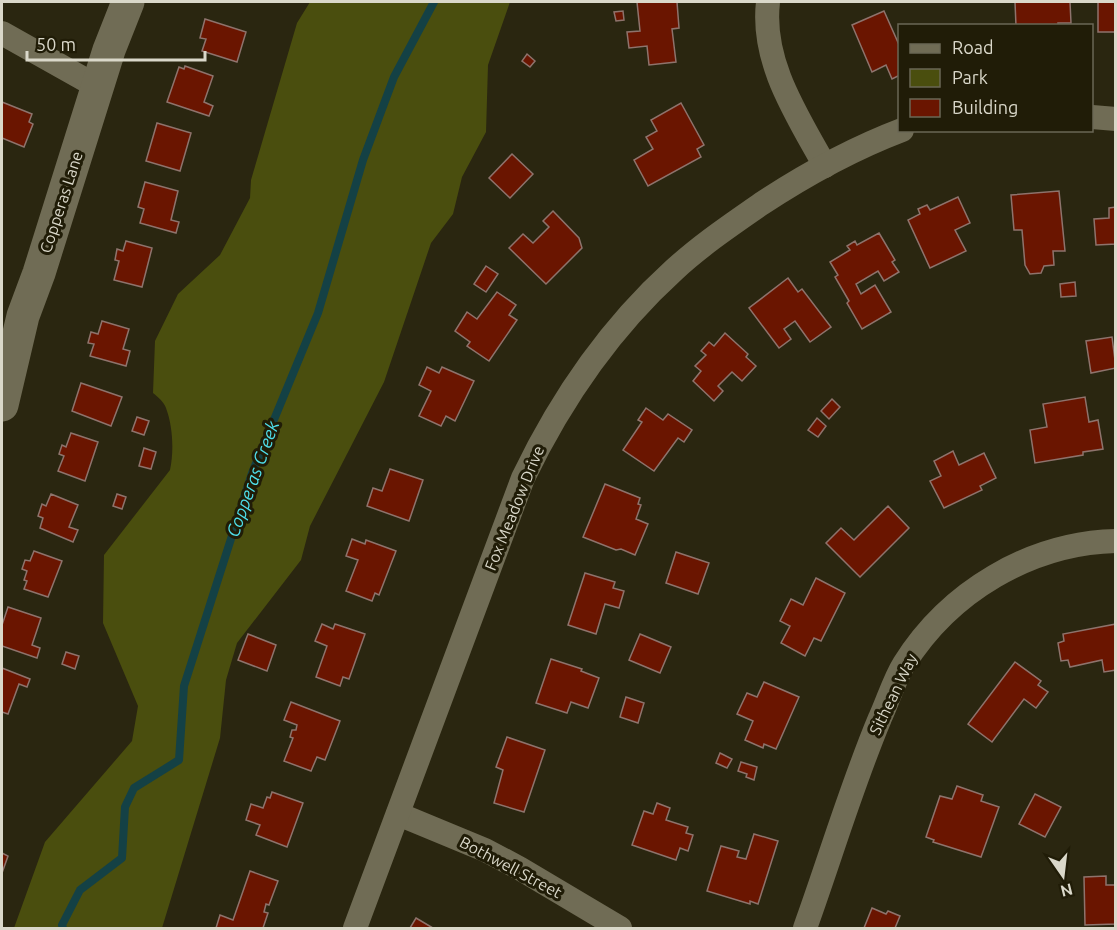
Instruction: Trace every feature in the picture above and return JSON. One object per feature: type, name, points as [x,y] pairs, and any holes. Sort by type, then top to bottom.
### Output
[{"type":"street","name":"Copperas Lane","points":[[2,405],[9,338],[23,316],[39,273],[109,50],[128,2]]},
{"type":"street","points":[[768,2],[771,52],[779,79],[825,166]]},
{"type":"street","points":[[2,33],[98,87]]},
{"type":"street","points":[[1093,117],[1116,119]]},
{"type":"street","name":"Fox Meadow Drive","points":[[355,928],[522,478],[538,445],[569,394],[634,310],[674,270],[721,232],[792,183],[869,143],[898,132]]},
{"type":"street","name":"Sithean Way","points":[[805,928],[867,749],[902,667],[917,645],[960,599],[1010,567],[1058,549],[1116,541]]},
{"type":"street","name":"Bothwell Street","points":[[398,814],[494,855],[620,928]]},
{"type":"green space","points":[[310,2],[510,2],[488,65],[486,132],[462,177],[453,214],[431,243],[384,382],[310,526],[301,560],[237,643],[226,680],[220,738],[162,928],[14,928],[45,842],[132,741],[138,706],[103,623],[104,555],[170,470],[172,447],[170,423],[165,406],[153,393],[155,341],[178,294],[220,255],[250,198],[251,180],[297,23]]},
{"type":"building","points":[[637,2],[677,2],[679,28],[672,29],[676,62],[649,65],[647,46],[629,48],[627,32],[640,31]]},
{"type":"building","points":[[1015,2],[1070,2],[1071,23],[1016,24]]},
{"type":"building","points":[[1098,2],[1116,2],[1116,32],[1098,32]]},
{"type":"building","points":[[623,11],[624,20],[616,21],[614,12]]},
{"type":"building","points":[[884,11],[898,42],[898,76],[892,79],[886,65],[872,72],[852,25]]},
{"type":"building","points":[[205,19],[246,32],[237,62],[202,51],[206,39],[200,38]]},
{"type":"building","points":[[527,54],[535,61],[530,67],[522,61]]},
{"type":"building","points":[[185,66],[213,76],[204,102],[213,106],[209,116],[167,102],[179,67],[184,69]]},
{"type":"building","points":[[2,102],[32,114],[29,122],[33,124],[24,147],[2,138]]},
{"type":"building","points":[[681,103],[704,145],[697,149],[701,157],[648,186],[634,160],[653,149],[646,137],[657,131],[651,120]]},
{"type":"building","points":[[157,123],[191,133],[180,171],[146,161]]},
{"type":"building","points":[[512,154],[533,174],[510,198],[489,178]]},
{"type":"building","points":[[145,182],[178,191],[171,220],[179,222],[176,233],[140,223],[144,209],[138,207]]},
{"type":"building","points":[[1059,191],[1065,251],[1053,251],[1054,265],[1044,266],[1041,273],[1030,274],[1025,265],[1022,230],[1014,230],[1011,195]]},
{"type":"building","points":[[958,197],[970,223],[955,230],[966,251],[930,268],[908,220],[920,214],[918,209],[927,205],[930,210]]},
{"type":"building","points":[[1116,207],[1116,244],[1096,245],[1094,219],[1109,218],[1109,208]]},
{"type":"building","points":[[553,211],[579,238],[582,248],[546,284],[509,248],[523,234],[533,243],[549,227],[543,221]]},
{"type":"building","points":[[879,233],[895,260],[892,262],[899,272],[884,281],[878,271],[856,284],[861,294],[875,285],[891,312],[862,329],[847,303],[849,301],[835,277],[838,275],[830,262],[850,250],[847,246],[855,241],[857,245]]},
{"type":"building","points":[[126,241],[152,248],[142,287],[114,280],[119,261],[115,260],[117,249],[123,251]]},
{"type":"building","points":[[486,266],[498,274],[486,292],[474,284]]},
{"type":"building","points":[[788,278],[798,292],[802,289],[831,327],[810,342],[795,321],[784,329],[791,339],[779,348],[749,308]]},
{"type":"building","points":[[1075,282],[1076,296],[1061,297],[1060,284]]},
{"type":"building","points":[[497,292],[516,305],[509,315],[517,320],[489,361],[467,346],[470,342],[455,331],[467,312],[477,319]]},
{"type":"building","points":[[102,321],[129,329],[123,349],[130,351],[126,366],[90,356],[94,344],[88,343],[91,332],[98,334]]},
{"type":"building","points":[[725,333],[748,354],[746,357],[756,366],[742,381],[732,372],[718,386],[723,391],[714,401],[693,381],[701,371],[695,366],[706,355],[701,351],[709,342],[714,346]]},
{"type":"building","points":[[1112,337],[1116,368],[1091,373],[1086,341]]},
{"type":"building","points":[[427,367],[439,373],[442,367],[474,381],[455,421],[446,416],[441,426],[419,416],[431,391],[419,385]]},
{"type":"building","points":[[81,383],[122,397],[111,426],[72,411]]},
{"type":"building","points":[[1085,397],[1089,422],[1098,420],[1103,449],[1083,452],[1083,455],[1035,463],[1030,430],[1047,427],[1043,404]]},
{"type":"building","points":[[832,399],[840,407],[829,419],[821,411]]},
{"type":"building","points":[[646,408],[663,420],[668,414],[692,430],[684,442],[678,438],[654,471],[623,450],[642,422],[638,420]]},
{"type":"building","points":[[137,417],[149,421],[144,435],[132,431]]},
{"type":"building","points":[[817,418],[826,426],[818,437],[808,430]]},
{"type":"building","points":[[71,433],[98,442],[85,481],[58,471],[64,456],[59,454],[62,445],[66,447]]},
{"type":"building","points":[[144,448],[156,452],[151,469],[139,466]]},
{"type":"building","points":[[953,451],[959,465],[984,453],[996,478],[980,486],[982,490],[944,508],[930,481],[941,476],[934,461]]},
{"type":"building","points":[[390,469],[423,480],[409,521],[367,506],[373,488],[382,491]]},
{"type":"building","points":[[605,484],[640,498],[638,504],[641,505],[636,519],[648,524],[635,555],[583,537]]},
{"type":"building","points":[[51,494],[78,505],[69,527],[78,530],[73,542],[40,528],[43,518],[38,516],[42,504],[46,506]]},
{"type":"building","points":[[117,494],[126,497],[122,509],[113,506]]},
{"type":"building","points":[[888,506],[909,528],[860,577],[826,543],[841,528],[854,540]]},
{"type":"building","points":[[352,539],[365,544],[366,540],[396,551],[379,595],[375,593],[372,601],[346,591],[358,560],[346,556]]},
{"type":"building","points":[[34,551],[62,561],[48,597],[24,589],[27,571],[22,569],[25,560],[30,561]]},
{"type":"building","points":[[676,552],[709,563],[698,594],[666,583]]},
{"type":"building","points":[[585,573],[615,582],[613,588],[624,591],[619,608],[605,604],[596,634],[568,625]]},
{"type":"building","points":[[816,578],[845,593],[821,641],[814,638],[805,656],[781,643],[790,626],[780,621],[791,599],[803,605]]},
{"type":"building","points":[[8,607],[41,618],[32,645],[40,648],[37,658],[2,646],[2,625]]},
{"type":"building","points":[[322,624],[333,629],[335,624],[365,634],[349,679],[343,677],[340,686],[316,677],[327,646],[315,641]]},
{"type":"building","points":[[1116,624],[1116,670],[1104,672],[1102,660],[1070,667],[1068,660],[1061,661],[1058,643],[1064,641],[1063,634]]},
{"type":"building","points":[[248,634],[276,645],[267,671],[238,660]]},
{"type":"building","points":[[640,634],[671,647],[660,673],[629,660]]},
{"type":"building","points":[[66,652],[79,656],[75,669],[62,664]]},
{"type":"building","points":[[551,659],[582,669],[581,671],[599,678],[588,708],[571,702],[567,713],[536,703]]},
{"type":"building","points":[[1015,662],[1041,681],[1038,685],[1048,692],[1036,708],[1024,699],[992,742],[968,724]]},
{"type":"building","points":[[2,668],[30,679],[27,687],[19,684],[8,714],[2,712]]},
{"type":"building","points":[[764,682],[799,697],[776,749],[764,744],[763,748],[745,740],[753,721],[737,714],[747,693],[757,697]]},
{"type":"building","points":[[626,697],[644,703],[638,723],[620,717]]},
{"type":"building","points":[[291,702],[340,721],[325,760],[317,757],[311,771],[284,761],[293,738],[290,737],[292,730],[296,730],[297,725],[284,720]]},
{"type":"building","points":[[507,737],[545,750],[524,812],[494,803],[503,770],[496,767]]},
{"type":"building","points":[[720,753],[732,759],[727,768],[716,763]]},
{"type":"building","points":[[741,762],[757,767],[754,780],[738,771]]},
{"type":"building","points":[[957,786],[983,795],[981,801],[999,807],[981,857],[933,842],[934,840],[926,837],[940,796],[952,799]]},
{"type":"building","points":[[272,792],[303,803],[287,847],[256,835],[260,825],[246,820],[251,804],[263,808],[267,797],[270,798]]},
{"type":"building","points":[[1035,794],[1061,807],[1045,837],[1019,824]]},
{"type":"building","points":[[657,803],[670,808],[666,820],[688,827],[686,833],[693,835],[688,851],[680,848],[676,860],[632,845],[644,811],[653,814]]},
{"type":"building","points":[[754,834],[778,841],[758,904],[750,901],[750,904],[707,891],[721,846],[739,851],[737,857],[746,859]]},
{"type":"building","points":[[2,853],[8,856],[2,873]]},
{"type":"building","points":[[250,871],[278,881],[269,905],[266,904],[264,912],[268,913],[263,928],[216,928],[220,915],[233,920]]},
{"type":"building","points":[[1106,876],[1106,885],[1116,885],[1116,924],[1085,925],[1084,877]]},
{"type":"building","points":[[872,908],[886,914],[888,911],[900,916],[895,928],[864,928]]},
{"type":"building","points":[[416,918],[433,928],[410,928]]},
{"type":"waterway","name":"Copperas Creek","points":[[63,928],[62,925],[80,890],[122,858],[125,807],[134,788],[179,760],[184,686],[252,473],[318,313],[363,160],[394,77],[434,2]]}]
